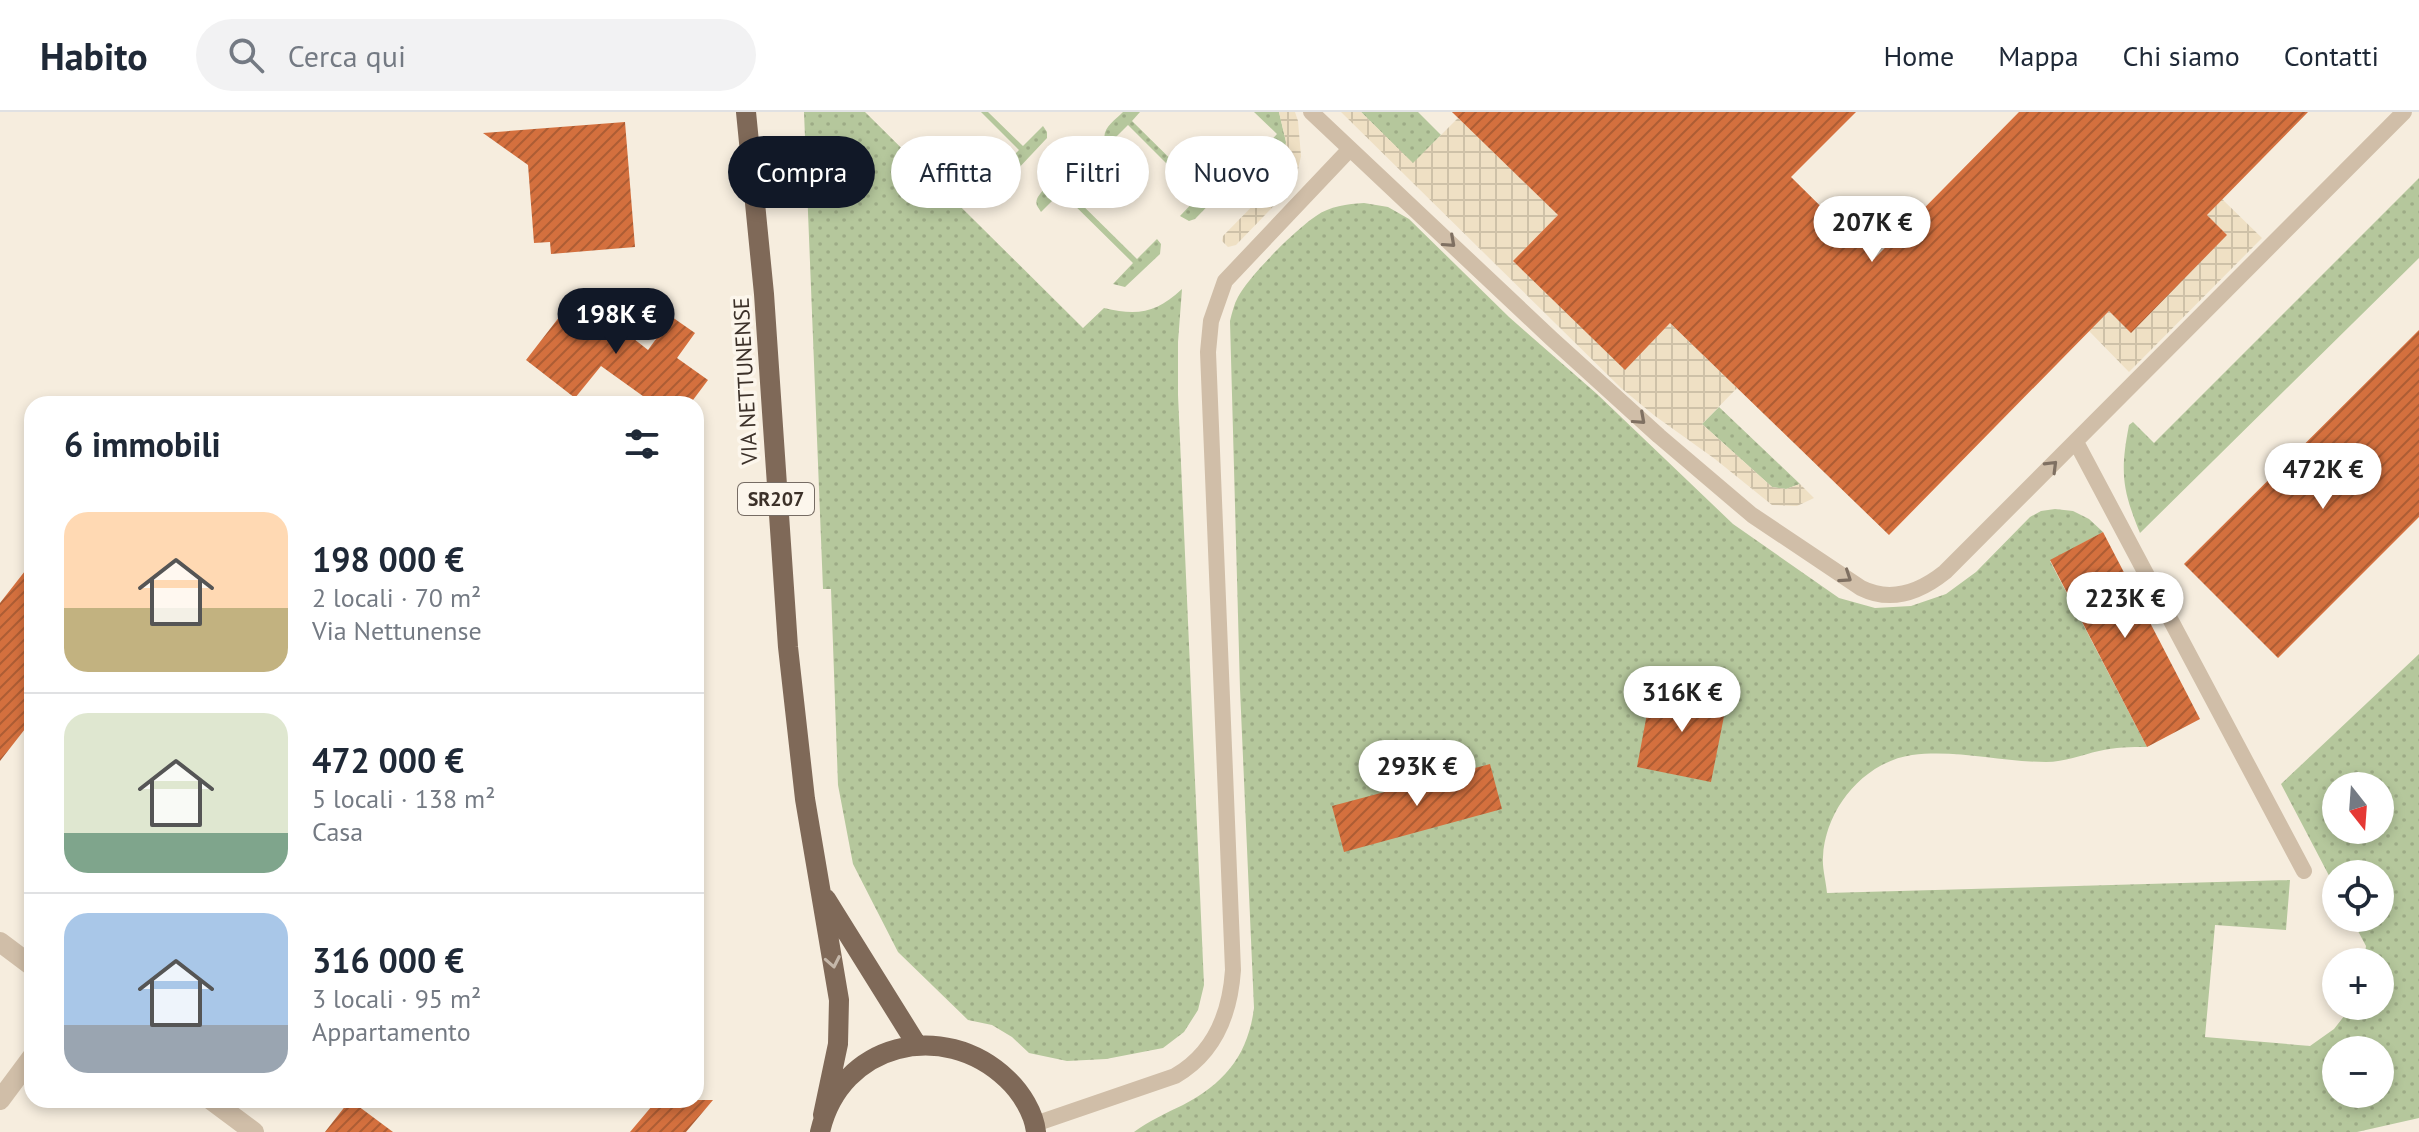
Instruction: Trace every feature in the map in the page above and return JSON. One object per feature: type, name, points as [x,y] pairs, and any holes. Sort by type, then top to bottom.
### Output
[{"type":"main road","name":"VIA NETTUNENSE","points":[[746,112],[765,309],[783,595],[803,785],[835,972],[839,1014],[838,1044],[822,1124]]},
{"type":"main road","name":"VIA NETTUNENSE","points":[[818,886],[917,1045]]},
{"type":"main road","name":"SR207","points":[[822,1124],[838,1088],[860,1067],[887,1052],[917,1045],[955,1048],[991,1063],[1018,1090],[1036,1128]]},
{"type":"street","points":[[0,942],[24,960]]},
{"type":"street","points":[[0,1100],[24,1068]]},
{"type":"street","points":[[222,1108],[254,1132]]},
{"type":"lane","points":[[1311,112],[1659,436],[1752,515],[1870,592],[1903,594],[1935,580],[2404,112]]},
{"type":"lane","points":[[1036,1128],[1189,1068],[1209,1045],[1228,1012],[1233,970],[1208,368],[1209,330],[1225,281],[1349,150]]},
{"type":"lane","points":[[2076,442],[2304,871]]},
{"type":"green space","points":[[804,112],[865,112],[891,138],[891,208],[962,208],[1083,328],[1104,308],[1137,312],[1155,308],[1182,289],[1178,395],[1204,985],[1198,1010],[1184,1032],[1163,1048],[1106,1059],[1067,1061],[1029,1053],[1012,1037],[992,1025],[968,1020],[898,952],[853,864],[838,785],[831,589],[823,589],[808,208],[875,208],[875,136],[805,136]]},
{"type":"green space","points":[[981,112],[988,112],[1013,136],[1005,136]]},
{"type":"green space","points":[[1123,112],[1140,112],[1132,121],[1147,136],[1139,136],[1128,125],[1117,136],[1104,136],[1111,123]]},
{"type":"green space","points":[[1254,112],[1279,112],[1285,136],[1275,136],[1277,134]]},
{"type":"green space","points":[[1361,112],[1418,112],[1441,135],[1413,164]]},
{"type":"green space","points":[[1043,126],[1047,136],[1037,136],[1037,149],[1021,166],[1021,144],[1023,146]]},
{"type":"green space","points":[[1149,138],[1165,154],[1165,162],[1149,146]]},
{"type":"green space","points":[[2419,178],[2419,258],[2140,533],[2124,480],[2129,425],[2133,422],[2154,443]]},
{"type":"green space","points":[[1364,203],[1388,207],[1409,219],[1509,317],[1597,394],[1733,524],[1839,598],[1875,608],[1911,606],[1946,594],[1976,572],[2030,517],[2041,511],[2073,511],[2089,519],[2103,532],[2050,561],[2147,747],[2111,749],[2053,762],[1945,754],[1894,759],[1863,778],[1839,805],[1825,839],[1823,866],[1827,893],[2290,880],[2286,930],[2215,925],[2205,1037],[2310,1046],[2322,1038],[2322,1108],[2394,1108],[2394,1036],[2324,1036],[2341,1020],[2394,1020],[2394,948],[2366,948],[2358,932],[2394,932],[2394,860],[2322,862],[2281,784],[2419,654],[2419,1118],[2357,1132],[1134,1132],[1198,1096],[1222,1077],[1240,1054],[1251,1025],[1254,1008],[1240,689],[1230,321],[1243,288],[1262,266],[1316,216],[1339,206]]},
{"type":"green space","points":[[1077,208],[1085,208],[1137,259],[1157,239],[1161,244],[1160,254],[1125,287],[1113,284],[1133,263]]},
{"type":"green space","points":[[1188,208],[1206,208],[1189,221],[1180,216]]},
{"type":"green space","points":[[1719,407],[1800,484],[1786,489],[1772,487],[1702,424]]},
{"type":"shaded area","points":[[1279,112],[1295,112],[1301,156],[1298,170],[1298,136],[1285,136]]},
{"type":"shaded area","points":[[1341,112],[1361,112],[1413,163],[1458,118],[1558,215],[1513,261],[1625,369],[1670,323],[1737,388],[1702,424],[1772,487],[1786,489],[1800,484],[1814,498],[1797,506],[1772,505],[1655,416],[1621,388]]},
{"type":"shaded area","points":[[2222,199],[2262,238],[2129,372],[2089,331],[2109,311],[2131,332],[2227,235],[2207,215]]},
{"type":"shaded area","points":[[1250,208],[1272,208],[1236,245],[1228,247],[1222,241],[1223,236]]},
{"type":"building","points":[[1452,112],[1856,112],[1791,177],[1874,259],[2019,112],[2308,112],[2207,215],[2227,235],[2131,333],[2109,311],[1889,535],[1670,323],[1625,370],[1513,261],[1558,215]]},
{"type":"building","points":[[625,122],[635,247],[551,254],[550,242],[534,243],[528,165],[483,133]]},
{"type":"building","points":[[577,294],[648,350],[672,317],[695,333],[677,358],[708,380],[696,396],[643,396],[601,366],[577,396],[572,396],[526,360]]},
{"type":"building","points":[[2419,330],[2419,517],[2278,658],[2184,564]]},
{"type":"building","points":[[2103,532],[2200,719],[2147,747],[2050,560]]},
{"type":"building","points":[[24,572],[24,730],[0,761],[0,603]]},
{"type":"building","points":[[1652,687],[1727,701],[1711,782],[1637,767]]},
{"type":"building","points":[[1490,764],[1502,809],[1344,852],[1332,806]]},
{"type":"building","points":[[704,1100],[713,1100],[686,1132],[630,1132],[650,1108],[704,1108]]},
{"type":"building","points":[[344,1108],[361,1108],[393,1132],[325,1132]]}]
